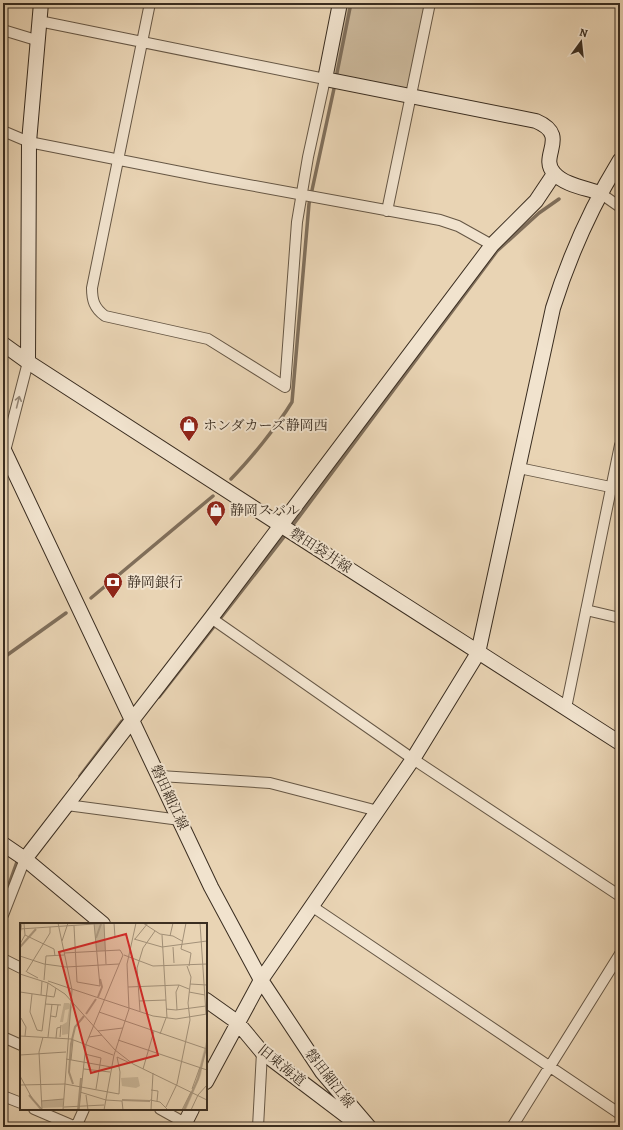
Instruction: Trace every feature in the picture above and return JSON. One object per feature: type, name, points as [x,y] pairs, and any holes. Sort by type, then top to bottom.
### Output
[{"type":"street","points":[[4,453],[28,362],[29,142],[36,40],[41,3]]},
{"type":"street","points":[[150,3],[92,288],[92,298],[97,310],[105,316],[208,339],[285,387],[297,222],[340,3]]},
{"type":"street","points":[[387,211],[430,3]]},
{"type":"street","points":[[39,21],[536,121],[545,125],[551,130],[553,136],[550,166],[554,174],[600,193],[620,207]]},
{"type":"street","points":[[3,30],[36,40]]},
{"type":"street","points":[[3,131],[29,142],[301,196],[452,224],[492,245]]},
{"type":"street","points":[[207,1080],[261,980],[313,907],[413,759],[478,653],[520,468],[542,351],[553,308],[567,264],[600,193],[620,160]]},
{"type":"street","points":[[3,915],[25,859],[211,618],[492,245],[536,201],[554,174]]},
{"type":"street","name":"磐田袋井線","points":[[3,344],[28,362],[620,743]]},
{"type":"street","points":[[566,708],[586,610],[616,488],[620,445]]},
{"type":"street","name":"磐田細江線","points":[[4,453],[212,887],[261,980],[322,1072],[369,1127]]},
{"type":"street","points":[[520,468],[616,488]]},
{"type":"street","points":[[586,610],[620,618]]},
{"type":"street","points":[[211,618],[413,759],[620,896]]},
{"type":"street","points":[[160,776],[270,783],[378,811]]},
{"type":"street","points":[[67,805],[180,820]]},
{"type":"street","points":[[3,844],[25,859],[102,923]]},
{"type":"street","points":[[313,907],[549,1068],[620,1114]]},
{"type":"street","points":[[512,1127],[620,954]]},
{"type":"street","points":[[3,959],[20,968]]},
{"type":"street","name":"旧東海道","points":[[207,1001],[237,1022],[262,1052],[361,1127]]},
{"type":"street","points":[[3,1037],[20,1045]]},
{"type":"street","points":[[258,1127],[262,1052]]},
{"type":"street","points":[[3,1096],[20,1103]]},
{"type":"street","points":[[36,1110],[76,1127],[84,1110]]},
{"type":"street","points":[[162,1110],[184,1125],[192,1110]]},
{"type":"shaded area","points":[[340,3],[430,3],[411,95],[325,79]]},
{"type":"waterway","points":[[336,78],[351,3]]},
{"type":"waterway","points":[[231,479],[263,442],[292,402],[309,204],[335,84]]},
{"type":"waterway","points":[[290,529],[497,251],[539,213],[559,199]]},
{"type":"waterway","points":[[91,598],[213,496]]},
{"type":"waterway","points":[[159,697],[287,533]]},
{"type":"waterway","points":[[3,658],[66,613]]},
{"type":"waterway","points":[[80,776],[122,721],[127,719]]},
{"type":"waterway","points":[[3,901],[18,859]]},
{"type":"place","name":"ホンダカーズ静岡西","points":[[189,442]]},
{"type":"place","name":"静岡スバル","points":[[216,527]]},
{"type":"place","name":"静岡銀行","points":[[113,599]]}]
